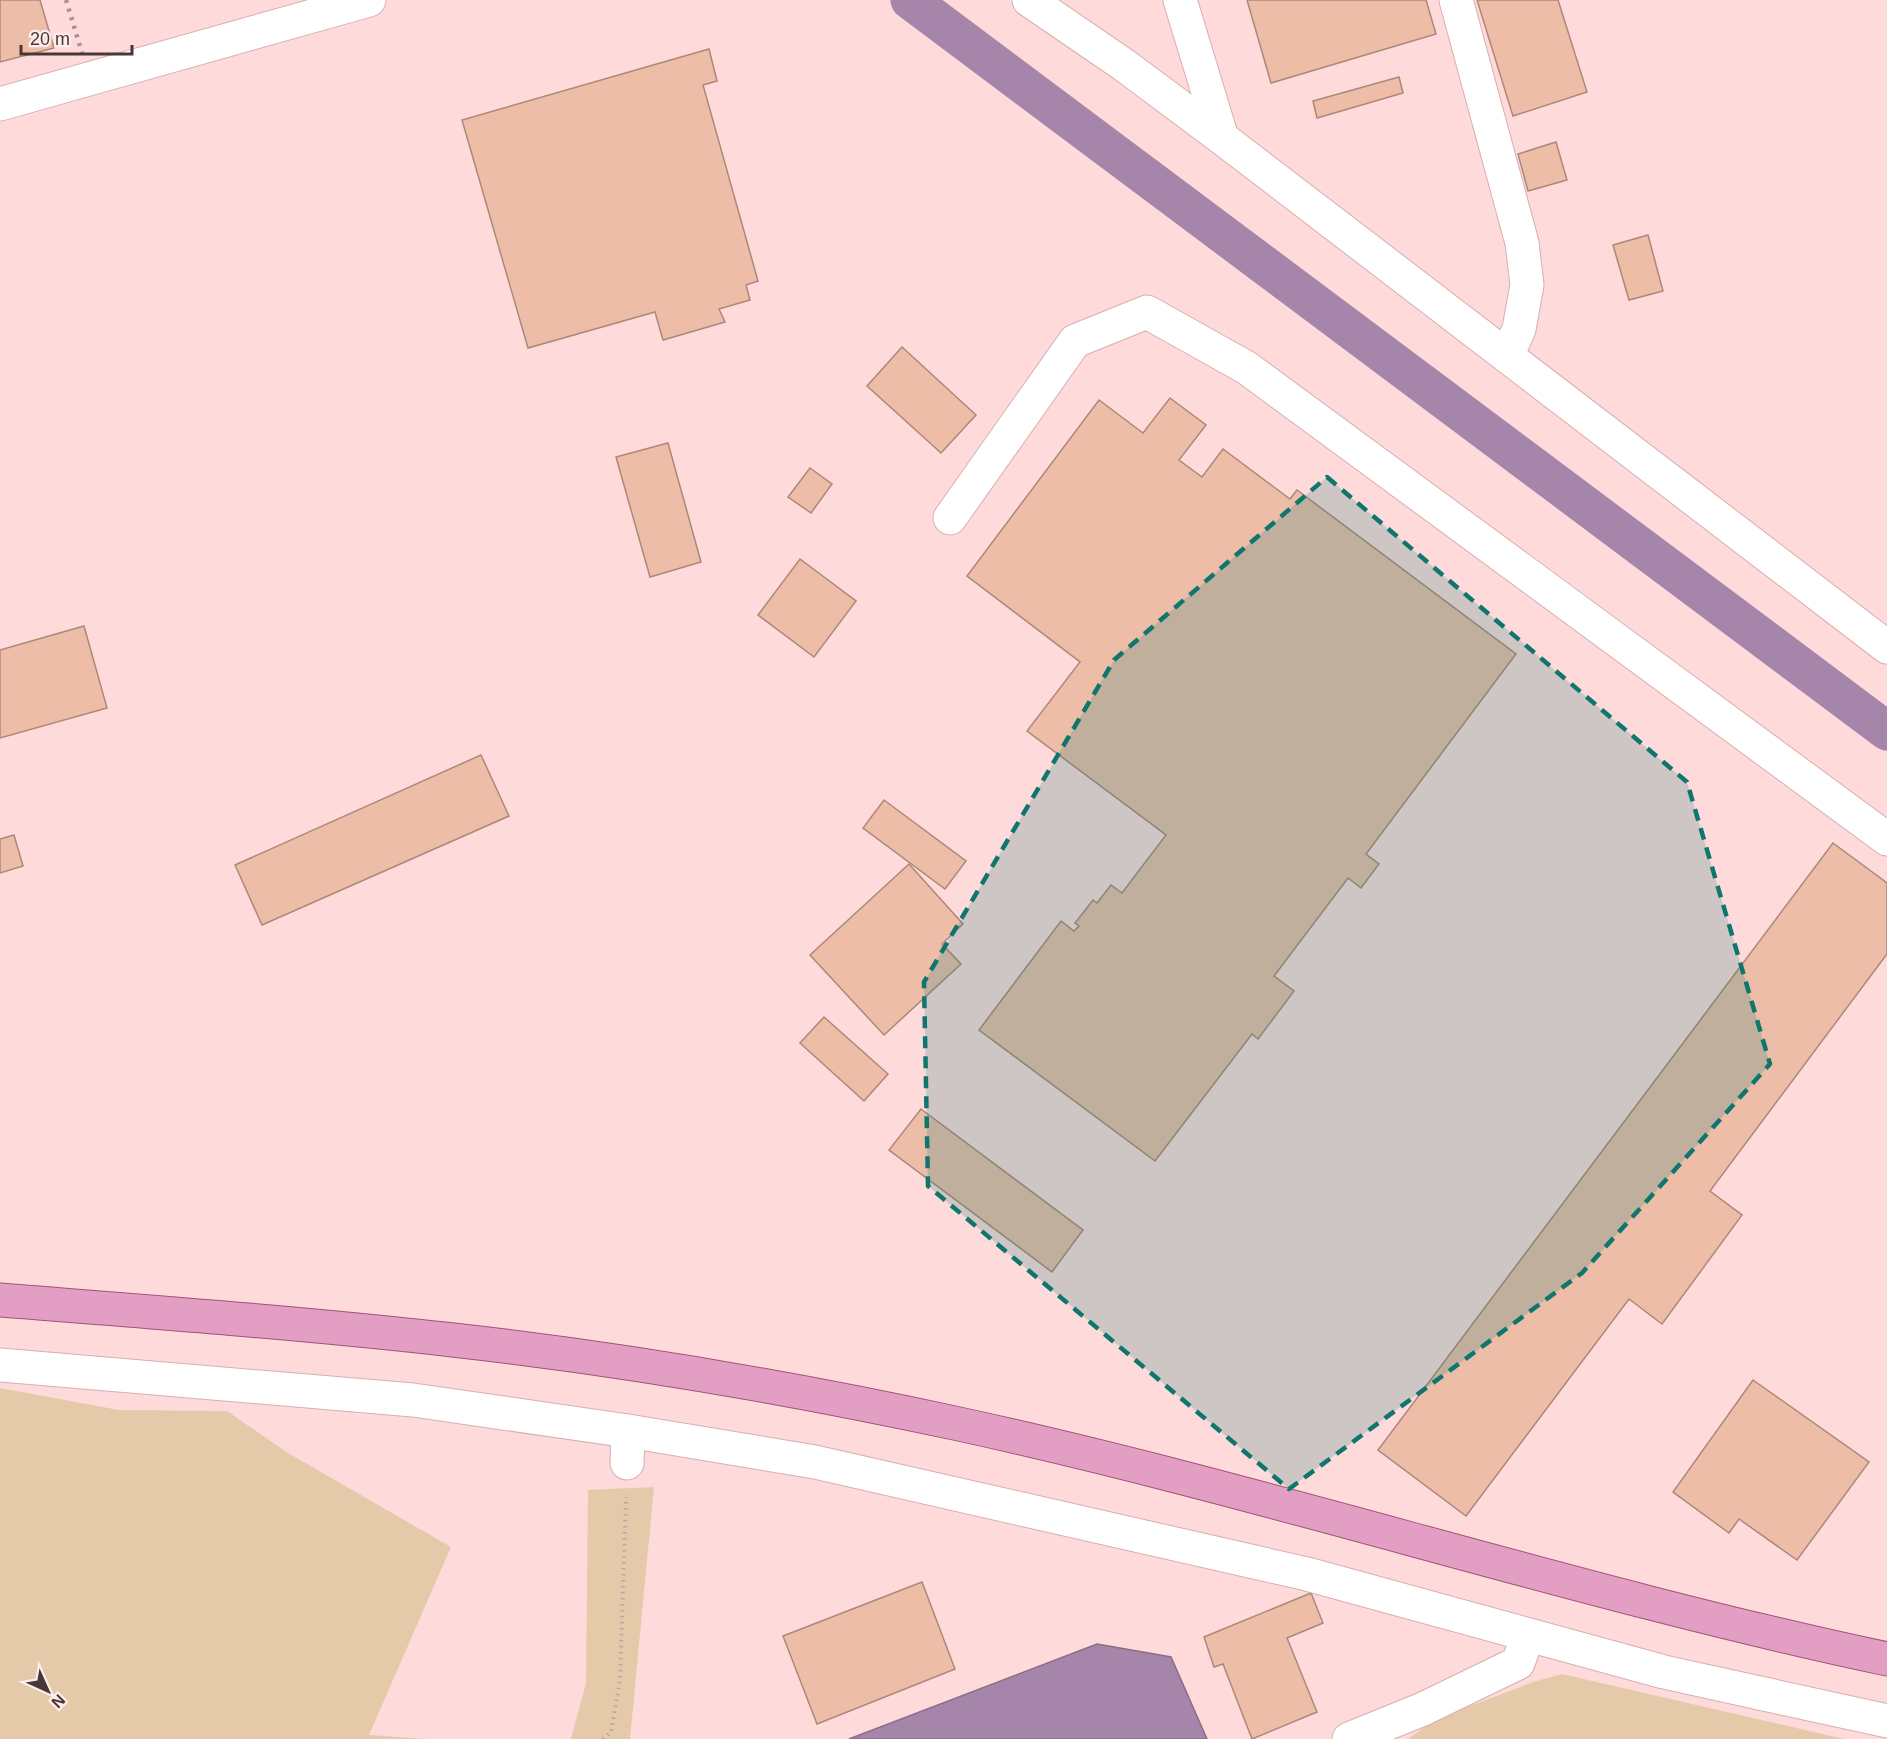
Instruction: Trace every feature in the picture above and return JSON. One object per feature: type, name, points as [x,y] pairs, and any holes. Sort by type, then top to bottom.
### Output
[{"type":"main road","points":[[0,1300],[458,1341],[652,1367],[815,1395],[1100,1456],[1687,1613],[1887,1659]]},
{"type":"street","points":[[0,104],[369,0]]},
{"type":"street","points":[[1029,0],[1124,65],[1222,138],[1887,647]]},
{"type":"street","points":[[1180,0],[1222,138]]},
{"type":"street","points":[[1456,0],[1522,243],[1527,285],[1519,329],[1507,356]]},
{"type":"street","points":[[950,518],[1075,341],[1147,312],[1247,368],[1887,839]]},
{"type":"street","points":[[0,1365],[413,1400],[628,1431],[816,1462],[1307,1574],[1664,1672],[1887,1721]]},
{"type":"street","points":[[627,1463],[628,1431]]},
{"type":"street","points":[[1349,1739],[1423,1709],[1518,1663],[1528,1635]]},
{"type":"path","points":[[603,1739],[611,1732],[620,1680],[627,1463]]},
{"type":"highlighted area","points":[[1327,477],[1687,782],[1770,1064],[1582,1273],[1289,1489],[928,1186],[924,982],[1114,660]]},
{"type":"shaded area","points":[[0,1388],[119,1410],[227,1411],[288,1453],[451,1547],[369,1735],[428,1739],[0,1739]]},
{"type":"shaded area","points":[[654,1487],[630,1739],[571,1739],[586,1683],[588,1490]]},
{"type":"shaded area","points":[[1097,1644],[1171,1657],[1207,1739],[849,1739]]},
{"type":"shaded area","points":[[1562,1674],[1844,1739],[1408,1739],[1436,1719],[1533,1682]]},
{"type":"building","points":[[0,0],[40,0],[54,48],[0,62]]},
{"type":"building","points":[[1247,0],[1426,0],[1436,34],[1271,83]]},
{"type":"building","points":[[1477,0],[1558,0],[1587,92],[1513,116]]},
{"type":"building","points":[[709,49],[717,81],[703,85],[758,281],[746,285],[750,300],[719,309],[725,322],[663,340],[655,312],[528,348],[462,120]]},
{"type":"building","points":[[1399,77],[1403,93],[1317,118],[1313,101]]},
{"type":"building","points":[[1556,142],[1567,180],[1528,191],[1518,154]]},
{"type":"building","points":[[1648,235],[1663,291],[1629,300],[1613,245]]},
{"type":"building","points":[[902,347],[976,415],[941,453],[867,386]]},
{"type":"building","points":[[1170,398],[1206,425],[1179,460],[1202,477],[1223,449],[1290,499],[1297,490],[1516,654],[1366,854],[1379,864],[1361,888],[1348,878],[1274,976],[1294,991],[1258,1039],[1252,1034],[1155,1161],[979,1030],[1061,921],[1074,931],[1079,926],[1075,923],[1093,900],[1097,903],[1111,885],[1122,893],[1166,835],[1027,731],[1080,662],[967,576],[1099,400],[1143,433]]},
{"type":"building","points":[[668,443],[701,562],[650,577],[616,457]]},
{"type":"building","points":[[810,468],[832,484],[811,513],[788,497]]},
{"type":"building","points":[[800,559],[856,601],[814,657],[758,615]]},
{"type":"building","points":[[84,626],[107,708],[0,738],[0,650]]},
{"type":"building","points":[[481,755],[509,816],[262,925],[235,865]]},
{"type":"building","points":[[884,800],[966,861],[945,889],[863,828]]},
{"type":"building","points":[[14,835],[23,866],[0,873],[0,839]]},
{"type":"building","points":[[1833,843],[1887,883],[1887,954],[1710,1191],[1742,1215],[1662,1324],[1629,1299],[1466,1516],[1378,1450]]},
{"type":"building","points":[[909,864],[963,924],[942,944],[961,964],[884,1035],[810,955]]},
{"type":"building","points":[[824,1017],[888,1074],[864,1101],[800,1043]]},
{"type":"building","points":[[921,1109],[1083,1230],[1052,1272],[889,1150]]},
{"type":"building","points":[[1753,1380],[1869,1462],[1797,1560],[1739,1519],[1729,1533],[1673,1492]]},
{"type":"building","points":[[922,1582],[955,1669],[817,1724],[783,1636]]},
{"type":"building","points":[[1311,1593],[1323,1623],[1287,1638],[1317,1712],[1252,1739],[1223,1664],[1214,1667],[1204,1637]]},
{"type":"waterway","points":[[910,0],[1887,731]]},
{"type":"railway","points":[[66,0],[82,53]]}]
